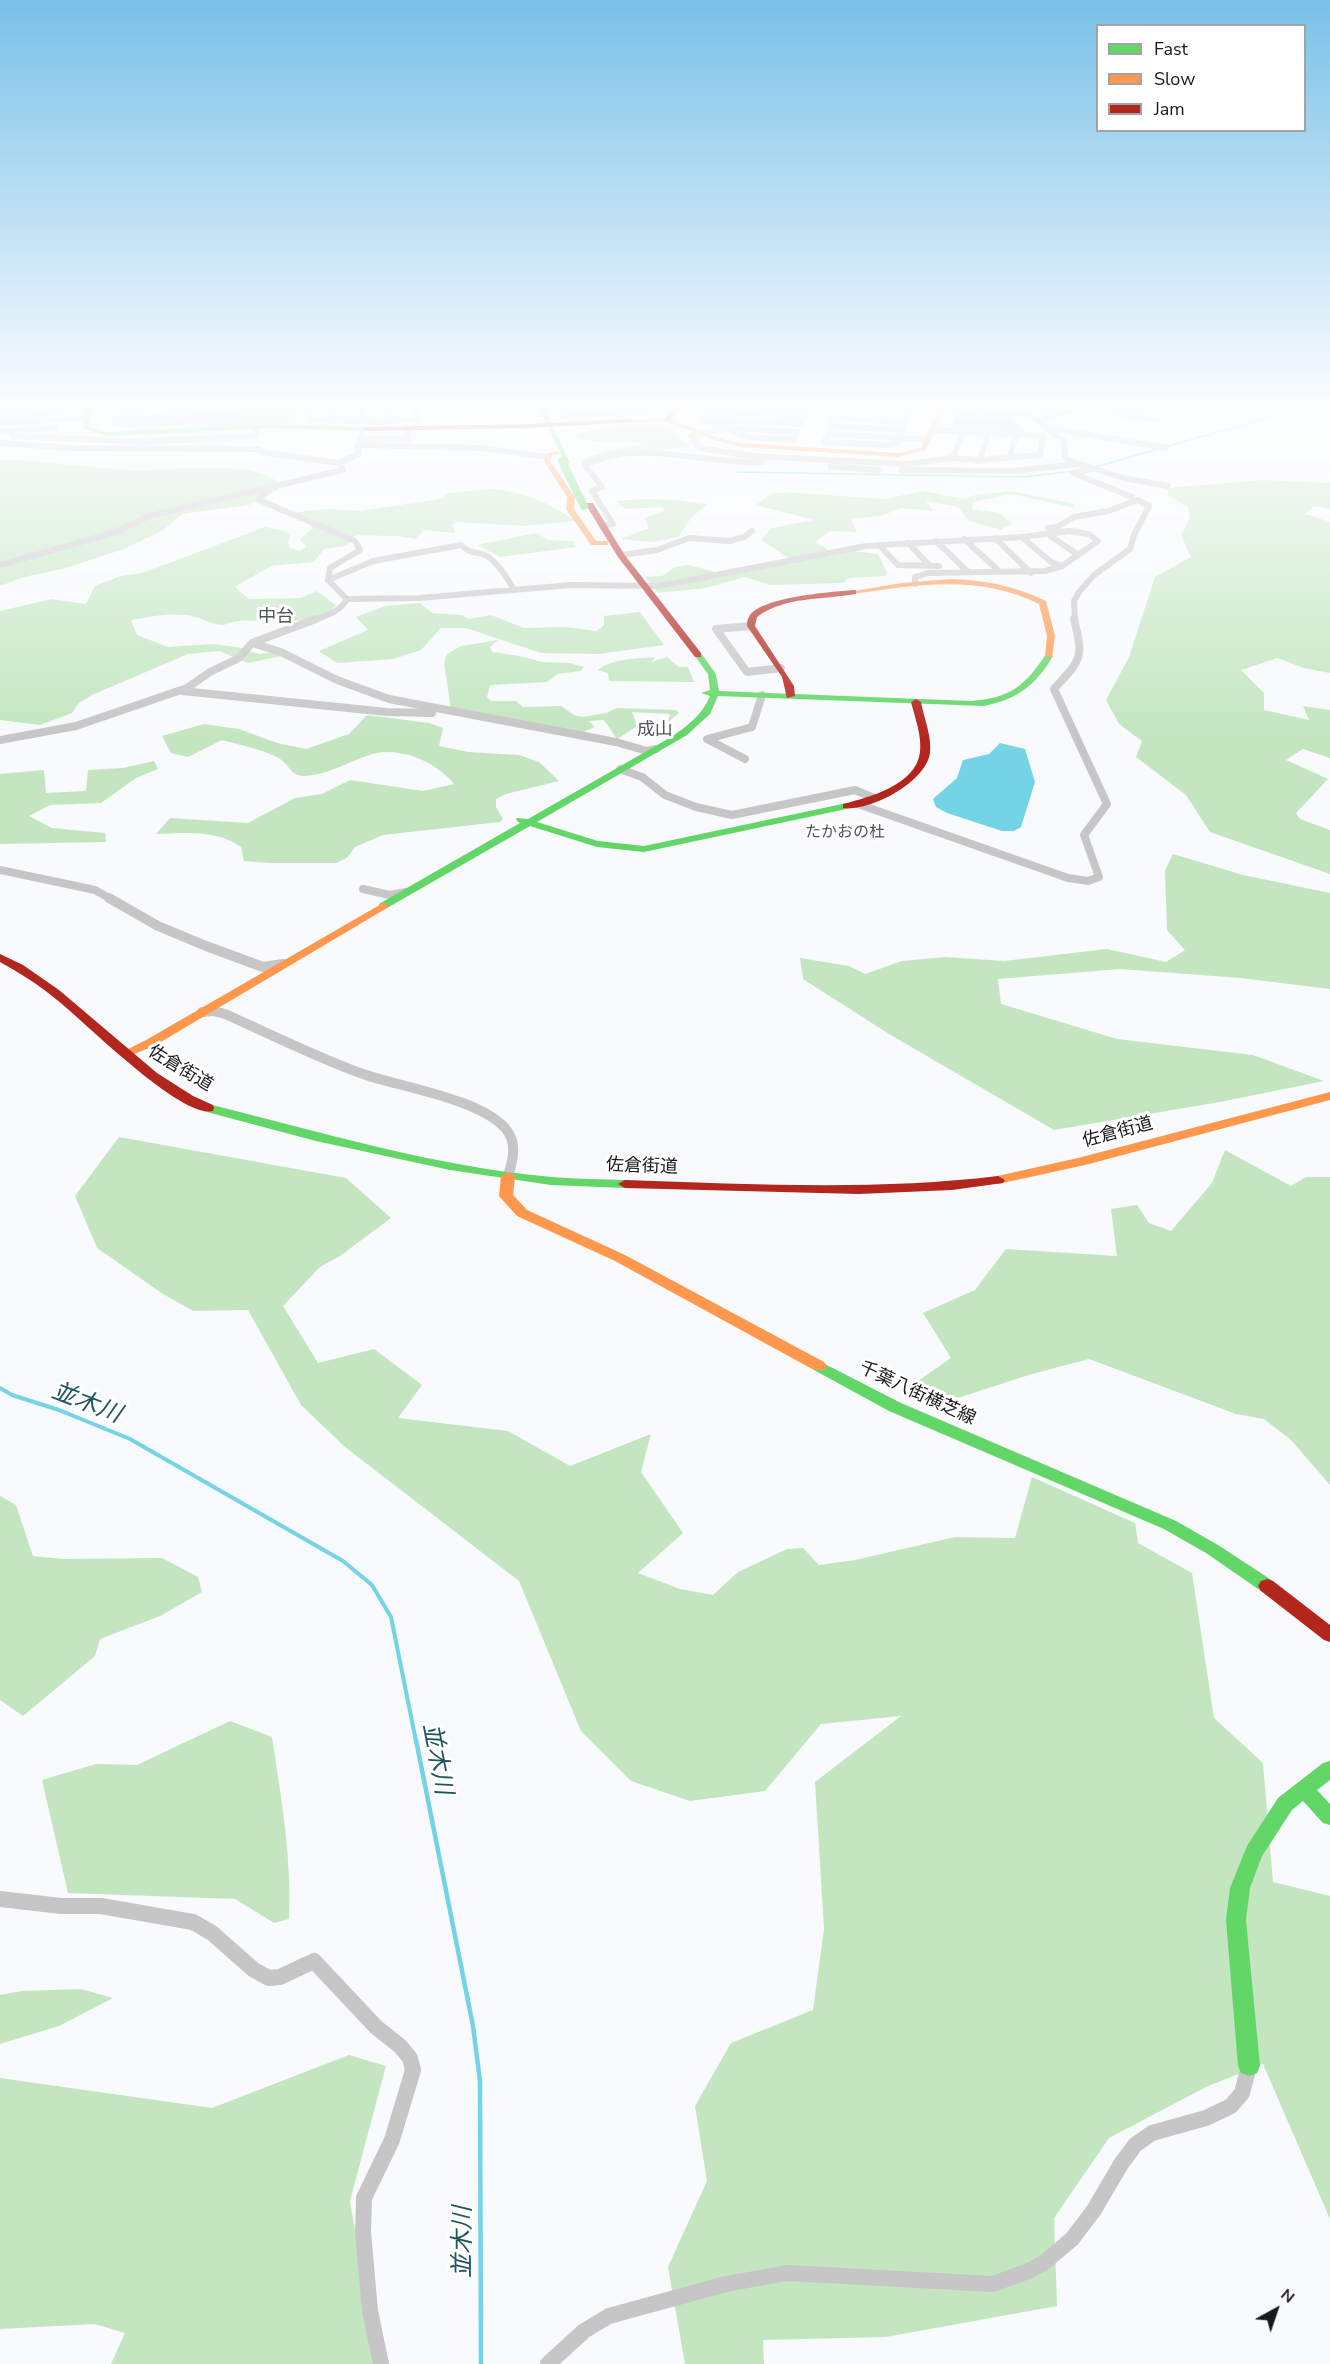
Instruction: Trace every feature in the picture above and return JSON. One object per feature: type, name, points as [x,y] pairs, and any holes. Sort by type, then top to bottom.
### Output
[{"type":"main road","points":[[576,517],[594,543],[605,543]]},
{"type":"main road","points":[[593,517],[605,543],[641,587]]},
{"type":"main road","points":[[124,1054],[141,1041],[386,895],[656,749],[687,731],[702,718],[711,707],[711,693],[702,676],[595,517]]},
{"type":"main road","points":[[711,693],[971,704],[1008,699],[1027,687],[1049,657],[1051,646],[1043,603],[1028,592],[986,584],[915,584],[771,606],[754,615],[750,619],[751,626],[781,668],[790,686],[790,696]]},
{"type":"main road","points":[[124,1054],[150,1043],[287,963],[684,724],[711,693]]},
{"type":"main road","points":[[523,820],[608,848],[644,849],[858,804],[901,786],[922,765],[925,753],[916,702]]},
{"type":"main road","name":"佐倉街道","points":[[0,957],[29,972],[55,991],[124,1054],[179,1094],[222,1113],[348,1144],[508,1176],[588,1183],[823,1191],[958,1186],[1005,1179],[1080,1162],[1330,1095]]},
{"type":"main road","name":"千葉八街横芝線","points":[[508,1176],[506,1196],[522,1213],[620,1258],[895,1407],[1170,1525],[1246,1569],[1330,1635]]},
{"type":"main road","points":[[1249,2066],[1236,1920],[1240,1888],[1259,1844],[1285,1804],[1330,1769]]},
{"type":"main road","points":[[1303,1789],[1330,1817]]},
{"type":"street","points":[[0,565],[116,532],[146,517]]},
{"type":"street","points":[[304,517],[355,541],[360,550],[330,568],[328,580]]},
{"type":"street","points":[[601,526],[613,524],[607,517]]},
{"type":"street","points":[[951,540],[947,536],[980,532],[1016,533],[1057,527],[1073,517]]},
{"type":"street","points":[[858,804],[1068,878],[1088,881],[1099,877],[1084,835],[1107,804],[1054,689],[1080,657],[1080,639],[1072,609],[1077,596],[1096,571],[1130,549],[1143,517]]},
{"type":"street","points":[[621,555],[657,550],[689,538],[736,540],[752,531]]},
{"type":"street","points":[[328,580],[347,599],[407,598],[571,585],[641,587],[746,570],[833,551],[879,545],[1022,537],[1076,531],[1097,538],[1096,543],[1062,566],[1031,573],[922,574],[914,579],[915,584]]},
{"type":"street","points":[[1048,534],[1078,555]]},
{"type":"street","points":[[1022,537],[1051,562],[1062,566]]},
{"type":"street","points":[[995,538],[1031,573]]},
{"type":"street","points":[[964,540],[1000,572]]},
{"type":"street","points":[[936,541],[968,572]]},
{"type":"street","points":[[908,543],[930,566]]},
{"type":"street","points":[[328,580],[373,561],[457,544],[469,553],[486,555],[508,578],[514,590]]},
{"type":"street","points":[[879,545],[898,565],[961,566]]},
{"type":"street","points":[[0,741],[76,726],[178,691],[239,658],[252,644],[332,613],[347,599]]},
{"type":"street","points":[[751,626],[716,629],[747,672],[781,668]]},
{"type":"street","points":[[252,644],[281,652],[337,680],[389,699],[616,742],[641,750],[656,749]]},
{"type":"street","points":[[178,691],[310,702],[401,714],[456,713]]},
{"type":"street","points":[[745,759],[707,739],[752,727],[762,695]]},
{"type":"street","points":[[620,769],[642,777],[665,795],[696,807],[732,815],[855,790],[874,798]]},
{"type":"street","points":[[0,870],[95,890],[158,926],[263,967],[287,963]]},
{"type":"street","points":[[363,889],[386,895],[406,892]]},
{"type":"street","points":[[223,1000],[219,1009],[225,1014]]},
{"type":"street","points":[[201,1012],[213,1011],[225,1014],[378,1080],[455,1102],[487,1115],[504,1127],[512,1140],[515,1149],[508,1176]]},
{"type":"street","points":[[0,1899],[61,1906],[101,1906],[193,1922],[212,1933],[254,1970],[269,1978],[280,1977],[314,1961],[376,2027],[400,2046],[410,2058],[412,2070],[392,2140],[364,2198],[363,2232],[369,2311],[381,2364]]},
{"type":"street","points":[[548,2364],[584,2331],[609,2316],[726,2284],[787,2273],[993,2284],[1020,2277],[1052,2258],[1082,2229],[1126,2154],[1144,2138],[1214,2115],[1231,2105],[1241,2095],[1249,2066]]},
{"type":"green space","points":[[0,517],[178,517],[162,531],[124,549],[0,586]]},
{"type":"green space","points":[[302,517],[569,517],[575,521],[523,526],[457,522],[452,525],[455,533],[424,530],[415,539],[357,535],[346,546],[324,549],[314,562],[271,566],[235,587],[249,599],[301,598],[317,591],[336,605],[317,617],[290,621],[237,621],[221,625],[179,615],[131,620],[137,635],[168,647],[212,644],[237,647],[259,654],[273,652],[281,656],[248,663],[219,651],[188,654],[92,695],[79,703],[72,713],[40,725],[0,720],[0,611],[51,599],[86,604],[95,586],[120,576],[142,573],[265,527],[284,531],[290,535],[289,547],[299,551],[306,547],[300,539],[313,528]]},
{"type":"green space","points":[[692,517],[678,537],[651,542],[621,539],[649,528],[644,518]]},
{"type":"green space","points":[[804,517],[867,517],[850,519],[857,532],[830,531],[815,542],[836,555],[853,551],[878,554],[887,572],[886,576],[849,578],[843,583],[770,585],[745,577],[706,588],[658,593],[645,577],[662,576],[675,567],[689,565],[719,573],[796,563],[761,540],[772,528],[814,520]]},
{"type":"green space","points":[[966,517],[1005,517],[1012,524],[1000,530],[969,521]]},
{"type":"green space","points":[[1315,517],[1330,522],[1330,673],[1304,668],[1277,658],[1241,670],[1264,693],[1264,710],[1309,720],[1303,706],[1330,710],[1330,758],[1303,749],[1286,760],[1328,779],[1296,813],[1300,819],[1330,830],[1330,874],[1210,832],[1186,795],[1136,757],[1142,741],[1119,724],[1106,700],[1129,657],[1155,577],[1191,557],[1181,535],[1190,519]]},
{"type":"green space","points":[[537,533],[548,540],[573,541],[576,547],[500,557],[477,545]]},
{"type":"green space","points":[[420,603],[432,613],[462,615],[468,619],[491,615],[524,628],[566,627],[597,631],[604,625],[604,616],[640,612],[664,645],[598,654],[541,653],[466,628],[441,628],[421,650],[393,659],[337,663],[319,651],[368,630],[356,617],[385,606]]},
{"type":"green space","points":[[498,640],[490,647],[492,652],[542,662],[569,663],[584,667],[580,671],[558,674],[547,682],[490,685],[487,697],[491,701],[516,701],[523,707],[561,706],[574,715],[583,717],[606,713],[617,708],[676,710],[679,713],[668,722],[670,714],[632,712],[637,726],[617,739],[604,720],[589,721],[595,727],[581,733],[451,709],[444,663],[447,654],[461,646]]},
{"type":"green space","points":[[655,657],[652,662],[667,657],[679,667],[688,667],[694,682],[609,681],[608,673],[598,670],[617,661]]},
{"type":"green space","points":[[367,715],[429,723],[443,728],[439,746],[468,752],[519,755],[539,762],[559,781],[506,794],[496,799],[496,807],[503,819],[500,822],[383,835],[355,847],[348,857],[337,863],[244,861],[241,847],[222,837],[200,833],[156,834],[170,818],[248,823],[295,798],[322,794],[350,780],[423,791],[454,784],[447,776],[428,763],[394,752],[372,754],[331,770],[300,776],[283,761],[260,750],[222,740],[188,757],[171,753],[162,736],[204,724],[239,729],[277,743],[306,749],[349,734]]},
{"type":"green space","points":[[154,761],[158,769],[136,778],[101,803],[50,805],[29,816],[52,828],[105,833],[106,842],[0,844],[0,774],[44,770],[46,793],[86,791],[88,770],[123,768]]},
{"type":"green space","points":[[1173,854],[1243,875],[1330,893],[1330,989],[1241,978],[1120,969],[998,979],[1001,1004],[1117,1039],[1253,1055],[1324,1081],[1220,1102],[1054,1130],[889,1034],[803,979],[800,958],[849,966],[865,974],[902,961],[945,957],[1004,961],[1107,949],[1166,962],[1185,950],[1167,930],[1165,871]]},
{"type":"green space","points":[[119,1137],[346,1178],[391,1218],[340,1256],[320,1267],[283,1306],[318,1363],[374,1349],[422,1385],[398,1418],[508,1431],[570,1466],[651,1434],[641,1472],[683,1533],[638,1573],[680,1589],[713,1595],[738,1572],[787,1549],[803,1548],[819,1565],[855,1560],[955,1537],[1015,1538],[1032,1477],[1135,1523],[1138,1543],[1192,1573],[1214,1718],[1263,1763],[1273,1882],[1330,1896],[1330,2219],[1263,2064],[1206,2087],[1109,2138],[1054,2218],[1057,2306],[886,2337],[763,2340],[764,2364],[685,2364],[668,2267],[707,2181],[695,2106],[731,2043],[813,2010],[824,1929],[815,1782],[901,1716],[821,1724],[765,1791],[690,1801],[631,1781],[581,1731],[519,1581],[345,1447],[301,1405],[248,1310],[193,1311],[163,1294],[97,1248],[75,1196]]},
{"type":"green space","points":[[1225,1150],[1291,1186],[1306,1177],[1330,1177],[1330,1485],[1291,1440],[1264,1419],[1236,1414],[1089,1359],[1032,1374],[942,1403],[905,1390],[951,1358],[923,1313],[975,1290],[1006,1249],[1117,1256],[1111,1209],[1137,1205],[1149,1223],[1171,1231],[1212,1183]]},
{"type":"green space","points":[[0,1496],[16,1505],[33,1556],[64,1559],[162,1558],[198,1577],[202,1592],[160,1616],[100,1639],[95,1656],[23,1716],[0,1700]]},
{"type":"green space","points":[[230,1721],[272,1737],[287,1850],[289,1919],[274,1923],[235,1899],[68,1893],[42,1780],[96,1764],[137,1765]]},
{"type":"green space","points":[[81,1989],[113,1998],[59,2026],[0,2044],[0,1995],[21,1991]]},
{"type":"green space","points":[[349,2055],[386,2066],[350,2201],[378,2364],[111,2364],[125,2333],[95,2324],[0,2329],[0,2078],[212,2108]]},
{"type":"water","points":[[1000,743],[1025,749],[1035,782],[1021,827],[1014,831],[1002,831],[947,813],[936,807],[933,799],[957,778],[963,760],[989,754]]},
{"type":"waterway","name":"並木川","points":[[0,1388],[12,1395],[59,1410],[130,1439],[343,1561],[372,1585],[391,1617],[416,1741]]},
{"type":"waterway","name":"並木川","points":[[416,1740],[473,2026],[480,2081],[481,2364]]},
{"type":"traffic: fast","points":[[383,906],[676,738],[692,726],[706,712],[715,694],[712,674],[698,655]]},
{"type":"traffic: fast","points":[[706,693],[984,703],[1007,697],[1026,686],[1049,656]]},
{"type":"traffic: fast","points":[[521,820],[597,844],[644,849],[847,806]]},
{"type":"traffic: fast","points":[[208,1108],[316,1137],[450,1166],[551,1181],[625,1184]]},
{"type":"traffic: fast","points":[[819,1366],[895,1407],[1170,1525],[1212,1549],[1267,1586]]},
{"type":"traffic: fast","points":[[1249,2066],[1236,1920],[1240,1888],[1254,1852],[1285,1804],[1330,1769]]},
{"type":"traffic: fast","points":[[1303,1789],[1330,1817]]},
{"type":"traffic: slow","points":[[576,517],[594,543],[605,543]]},
{"type":"traffic: slow","points":[[853,592],[951,581],[975,582],[1022,592],[1043,603],[1051,636],[1049,656]]},
{"type":"traffic: slow","points":[[124,1054],[150,1043],[383,906]]},
{"type":"traffic: slow","points":[[998,1180],[1080,1162],[1330,1096]]},
{"type":"traffic: slow","points":[[508,1176],[506,1196],[522,1213],[620,1258],[819,1366]]},
{"type":"traffic: jam","points":[[598,517],[621,555],[698,655]]},
{"type":"traffic: jam","points":[[790,696],[790,686],[786,677],[751,626],[753,616],[786,601],[853,592]]},
{"type":"traffic: jam","points":[[847,806],[869,800],[894,789],[906,782],[922,764],[925,753],[924,741],[916,702]]},
{"type":"traffic: jam","points":[[0,957],[55,992],[153,1076],[170,1088],[208,1108]]},
{"type":"traffic: jam","points":[[625,1184],[859,1190],[952,1186],[998,1180]]},
{"type":"traffic: jam","points":[[1267,1586],[1330,1635]]},
{"type":"district","name":"中台","points":[[276,618]]},
{"type":"district","name":"成山","points":[[655,731]]},
{"type":"district","name":"たかおの杜","points":[[845,833]]}]
